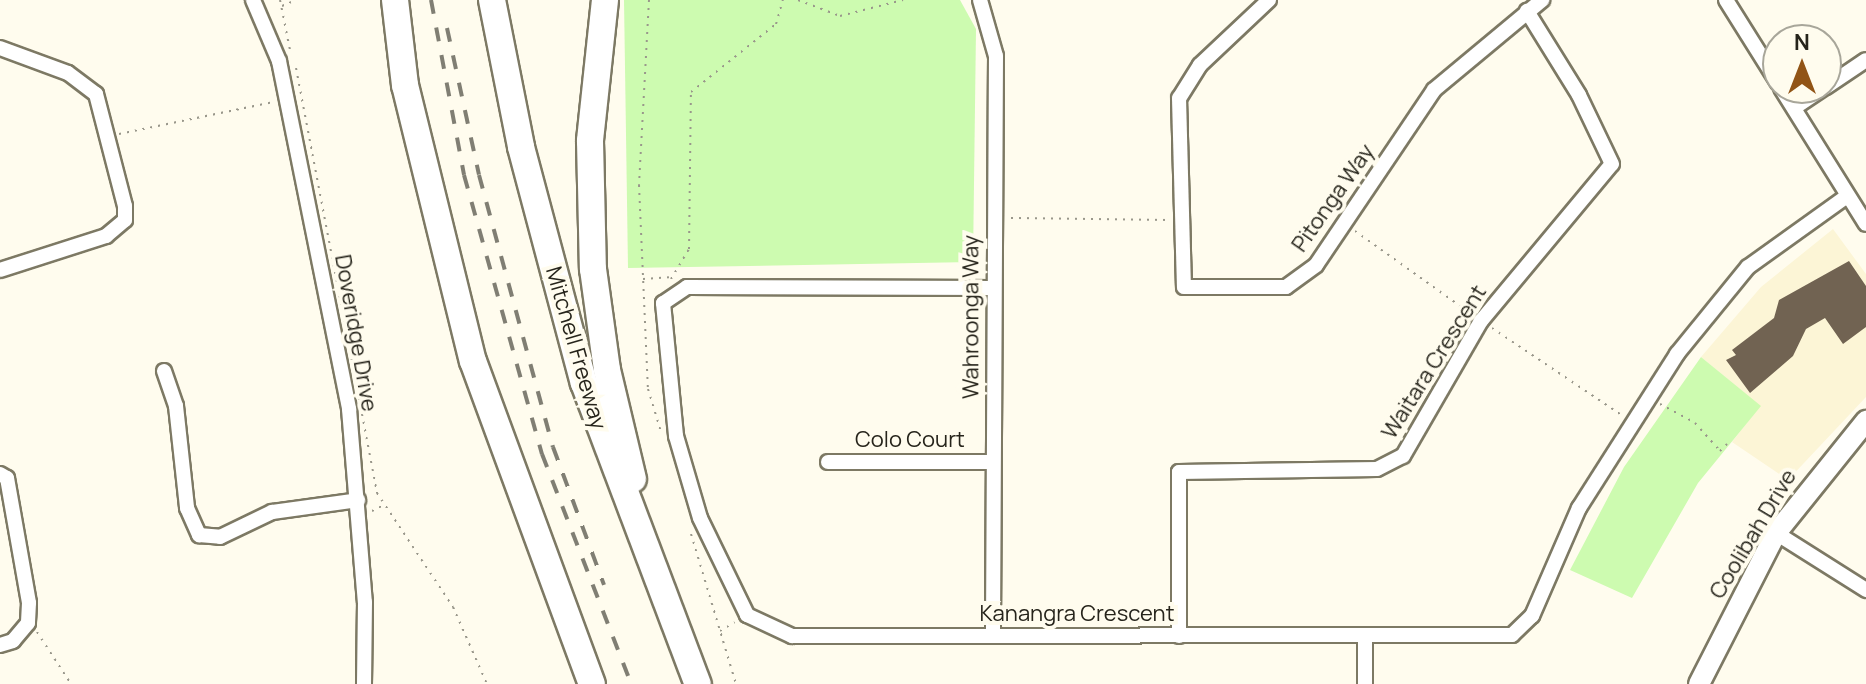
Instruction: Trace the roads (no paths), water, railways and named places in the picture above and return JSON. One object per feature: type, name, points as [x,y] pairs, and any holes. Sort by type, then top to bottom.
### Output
[{"type":"highway","points":[[383,0],[473,361],[592,684]]},
{"type":"highway","points":[[395,0],[405,85]]},
{"type":"highway","name":"Mitchell Freeway","points":[[492,0],[521,147],[584,383],[698,684]]},
{"type":"highway","points":[[605,0],[590,141],[593,269],[626,457],[669,609]]},
{"type":"main road","name":"Coolibah Drive","points":[[1699,684],[1781,536],[1866,421]]},
{"type":"main road","name":"Coolibah Drive","points":[[1712,684],[1781,536],[1866,437]]},
{"type":"street","name":"Doveridge Drive","points":[[253,0],[274,45],[287,99],[349,409],[358,500],[364,684]]},
{"type":"street","name":"Wahroonga Way","points":[[980,0],[996,56],[993,636]]},
{"type":"street","name":"Pitonga Way","points":[[1269,0],[1200,65],[1179,98],[1178,220],[1184,287],[1286,287],[1316,265],[1434,90],[1542,0]]},
{"type":"street","points":[[1726,0],[1762,57]]},
{"type":"street","name":"Waitara Crescent","points":[[1179,636],[1179,472],[1377,469],[1403,456],[1481,321],[1612,164],[1579,95],[1527,11]]},
{"type":"street","points":[[0,48],[77,78],[96,94],[110,136],[125,220],[106,236],[0,270]]},
{"type":"street","points":[[1842,76],[1866,60]]},
{"type":"street","points":[[1791,104],[1866,224]]},
{"type":"street","points":[[1794,108],[1800,104]]},
{"type":"street","name":"Kanangra Crescent","points":[[993,288],[687,287],[663,303],[676,436],[700,518],[747,615],[792,636],[1512,635],[1532,616],[1579,508],[1648,398],[1748,267],[1847,196]]},
{"type":"street","points":[[164,371],[176,406],[187,508],[199,535],[220,537],[272,512],[358,500]]},
{"type":"street","name":"Colo Court","points":[[828,462],[993,462]]},
{"type":"street","points":[[0,474],[7,478],[28,623],[13,641],[0,645]]},
{"type":"street","points":[[1781,536],[1866,590]]},
{"type":"street","points":[[1365,636],[1365,684]]},
{"type":"railway","points":[[431,0],[464,175],[542,454],[631,684]]},
{"type":"railway","points":[[447,28],[479,175],[553,447],[604,585]]}]
